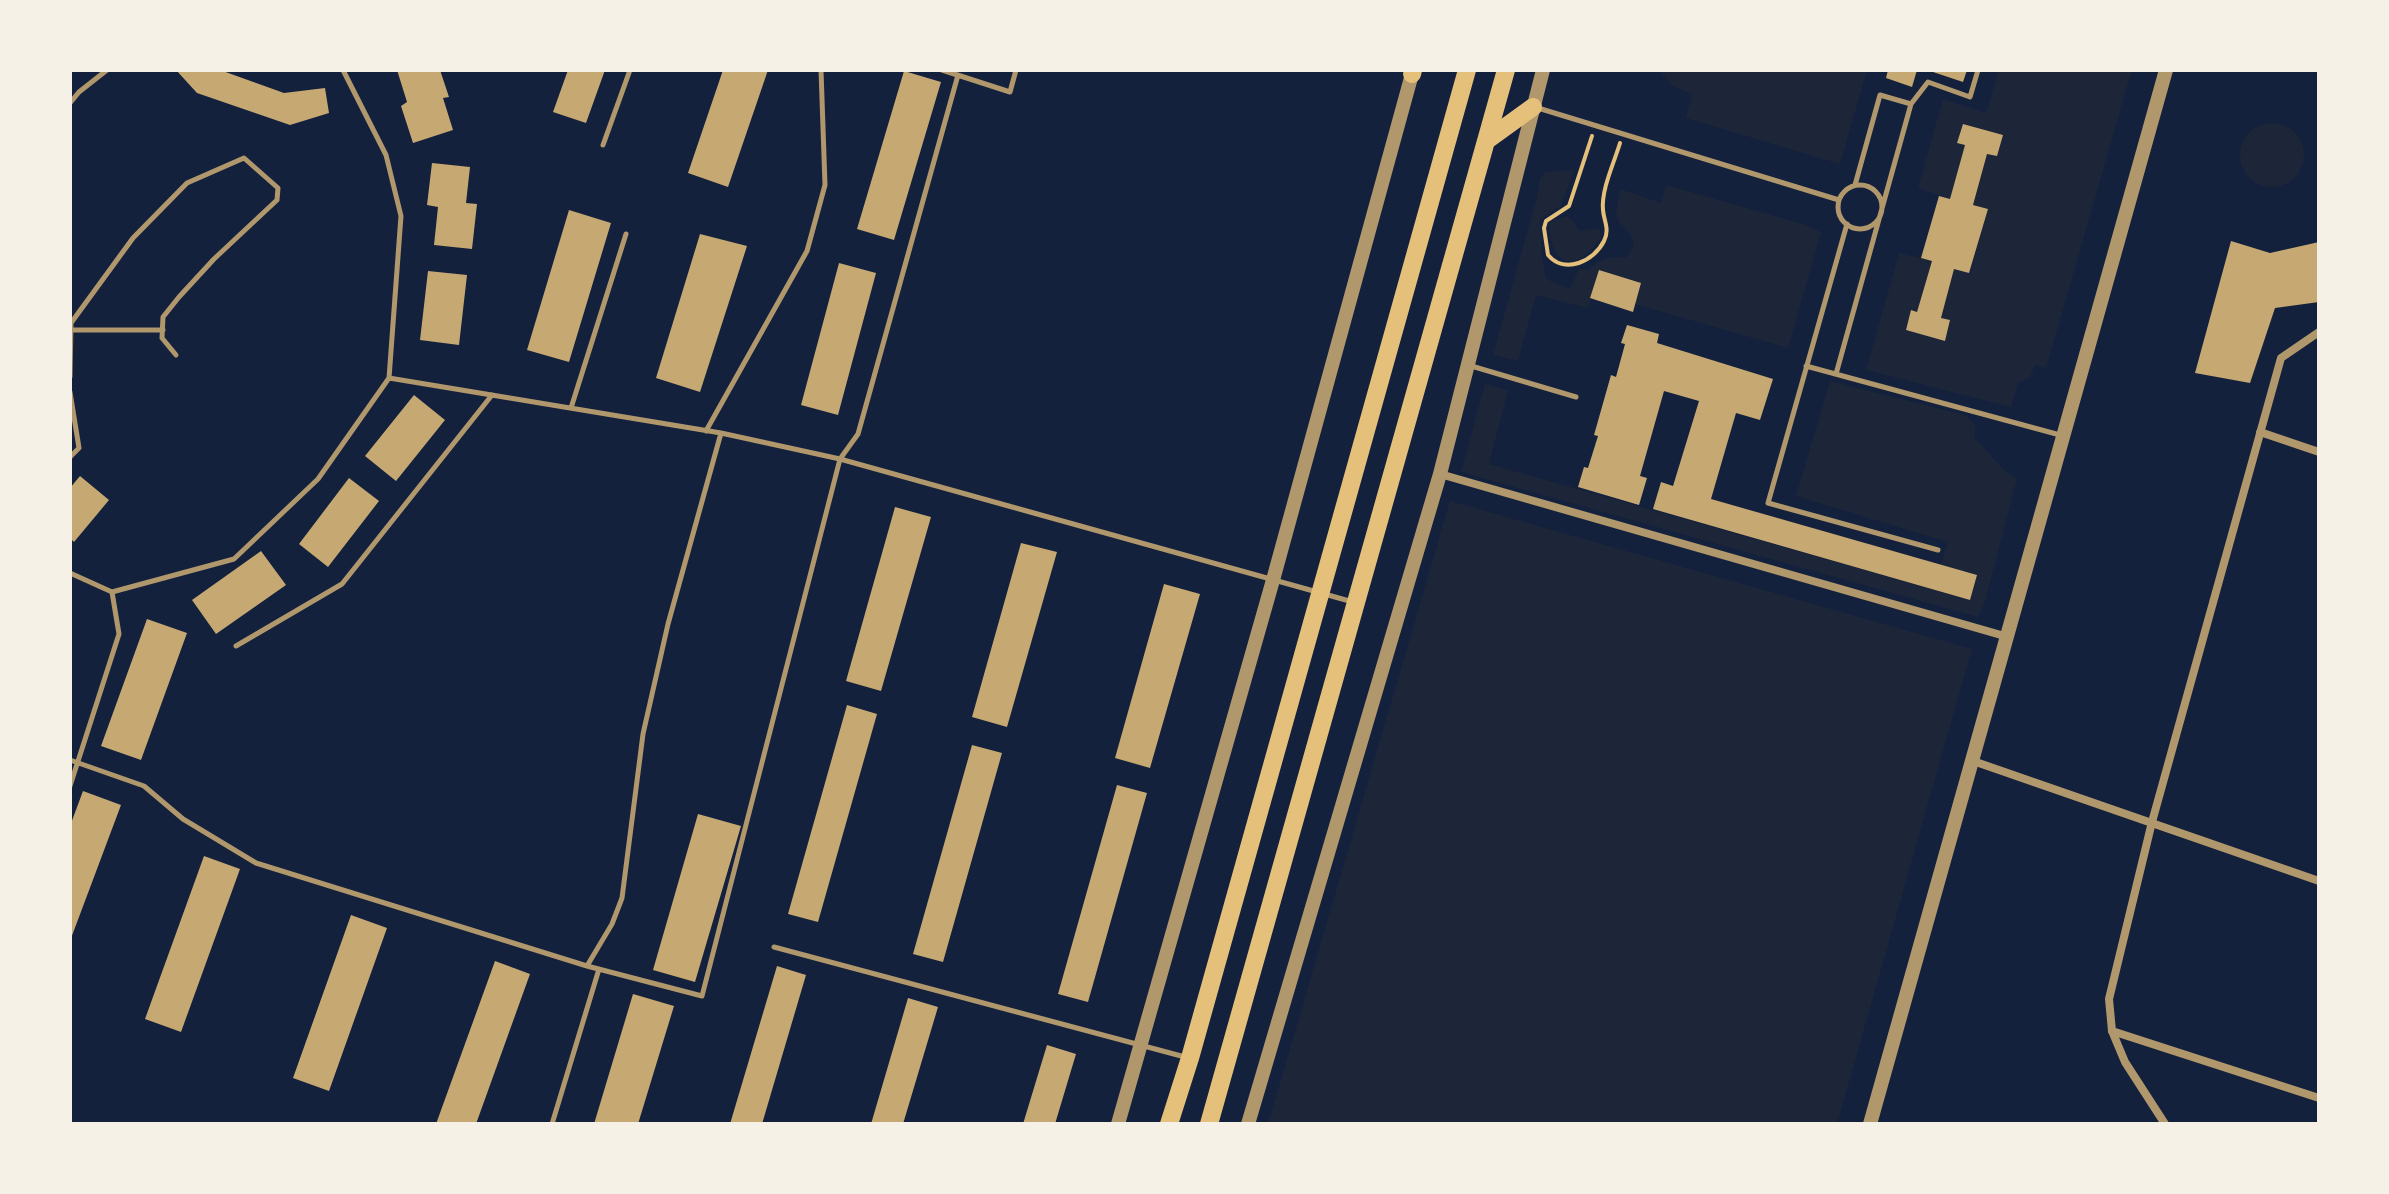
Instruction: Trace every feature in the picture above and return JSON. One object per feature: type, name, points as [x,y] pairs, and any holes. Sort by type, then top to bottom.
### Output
[{"type":"highway","points":[[1169,1124],[1467,70]]},
{"type":"highway","points":[[1209,1124],[1506,70]]},
{"type":"highway","points":[[1486,141],[1533,107]]},
{"type":"street","points":[[1248,1124],[1440,474],[1543,70]]},
{"type":"street","points":[[1870,1124],[2166,70]]},
{"type":"street","points":[[1118,1124],[1413,72]]},
{"type":"street","points":[[2165,1124],[2125,1062],[2112,1031],[2109,999],[2152,822],[2281,358],[2319,332]]},
{"type":"street","points":[[2260,432],[2319,452]]},
{"type":"street","points":[[1440,474],[2008,637]]},
{"type":"street","points":[[1973,761],[2319,881]]},
{"type":"street","points":[[2112,1031],[2319,1098]]},
{"type":"lane","points":[[70,103],[107,70]]},
{"type":"lane","points":[[70,573],[112,592],[234,559],[318,479],[389,378],[401,216],[386,155],[343,70]]},
{"type":"lane","points":[[603,145],[630,70]]},
{"type":"lane","points":[[706,431],[807,251],[825,185],[821,70]]},
{"type":"lane","points":[[942,70],[1010,92],[1016,70]]},
{"type":"lane","points":[[1836,374],[1911,104],[1928,82],[1970,97],[1978,70]]},
{"type":"lane","points":[[70,760],[144,786],[183,819],[256,863],[587,966],[702,996],[840,459],[858,434],[958,75]]},
{"type":"lane","points":[[1855,185],[1880,95],[1911,104]]},
{"type":"lane","points":[[1533,107],[1839,200]]},
{"type":"lane","points":[[70,377],[71,323],[133,238],[187,183],[244,158],[278,188],[277,200],[214,259],[163,317],[162,338],[176,355]]},
{"type":"lane","points":[[1862,185],[1875,191],[1881,212],[1873,224],[1860,228],[1847,224],[1839,214],[1839,200],[1848,188],[1862,185]]},
{"type":"lane","points":[[1847,224],[1768,503],[1938,550]]},
{"type":"lane","points":[[571,408],[626,234]]},
{"type":"lane","points":[[71,330],[163,330]]},
{"type":"lane","points":[[1467,365],[1576,397]]},
{"type":"lane","points":[[1806,366],[2065,436]]},
{"type":"lane","points":[[389,378],[721,433],[840,459],[1356,603]]},
{"type":"lane","points":[[70,392],[79,448],[70,457]]},
{"type":"lane","points":[[236,646],[342,584],[492,395]]},
{"type":"lane","points":[[587,966],[612,924],[622,898],[643,734],[668,624],[721,433]]},
{"type":"lane","points":[[70,786],[119,634],[112,592]]},
{"type":"lane","points":[[774,947],[1190,1058]]},
{"type":"lane","points":[[552,1124],[599,969]]},
{"type":"path","points":[[1595,126],[1569,206],[1551,217],[1544,228],[1548,255],[1559,264],[1576,264],[1589,258],[1605,240],[1608,229],[1603,211],[1604,200],[1622,134]]},
{"type":"shaded area","points":[[1658,70],[1867,70],[1840,164],[1686,118],[1692,94],[1673,86]]},
{"type":"shaded area","points":[[1999,70],[2132,70],[2046,368],[2035,365],[2030,377],[2018,383],[2011,407],[1866,370],[1899,253],[1932,261],[1917,312],[1911,311],[1906,330],[1945,341],[1950,321],[1941,318],[1954,269],[1970,273],[1988,209],[1973,205],[1987,154],[2003,135],[1963,124],[1957,143],[1965,145],[1950,199],[1918,188],[1943,99],[1986,113]]},
{"type":"shaded area","points":[[2266,123],[2278,123],[2295,132],[2302,143],[2302,167],[2295,178],[2278,187],[2266,187],[2254,182],[2245,173],[2240,161],[2240,149],[2245,137],[2254,128]]},
{"type":"shaded area","points":[[1574,170],[1561,206],[1540,219],[1546,279],[1570,289],[1579,269],[1588,270],[1605,259],[1625,258],[1631,251],[1631,236],[1616,216],[1620,189],[1661,203],[1666,185],[1821,232],[1788,348],[1635,304],[1641,283],[1600,270],[1588,308],[1536,295],[1518,361],[1493,355],[1540,178],[1546,172]]},
{"type":"shaded area","points":[[1568,216],[1580,231],[1599,228],[1601,236],[1583,257],[1574,261],[1559,256],[1550,236],[1550,221]]},
{"type":"shaded area","points":[[1830,381],[1965,415],[1976,426],[1974,437],[2005,471],[2017,479],[1978,617],[1461,472],[1485,384],[1508,390],[1489,464],[1970,600],[1977,575],[1941,565],[1948,542],[1796,496]]},
{"type":"shaded area","points":[[1450,501],[1972,649],[1837,1124],[1268,1124]]},
{"type":"building","points":[[176,70],[220,70],[284,93],[325,88],[329,113],[290,125],[197,93]]},
{"type":"building","points":[[397,70],[440,70],[449,97],[443,98],[453,130],[413,143],[401,106],[407,102]]},
{"type":"building","points":[[568,70],[605,70],[586,123],[553,112]]},
{"type":"building","points":[[723,70],[768,70],[728,187],[688,173]]},
{"type":"building","points":[[1888,70],[1917,70],[1912,87],[1886,78]]},
{"type":"building","points":[[1927,70],[1967,70],[1963,82]]},
{"type":"building","points":[[904,71],[941,82],[894,240],[857,229]]},
{"type":"building","points":[[1963,124],[2003,135],[1997,156],[1987,154],[1973,205],[1988,209],[1969,273],[1954,269],[1941,318],[1950,320],[1945,341],[1906,330],[1911,310],[1917,312],[1932,261],[1921,258],[1939,196],[1950,199],[1965,145],[1957,143]]},
{"type":"building","points":[[432,163],[470,167],[466,203],[477,204],[472,249],[434,245],[438,207],[427,205]]},
{"type":"building","points":[[569,210],[611,223],[569,362],[527,350]]},
{"type":"building","points":[[700,234],[747,246],[700,392],[656,378]]},
{"type":"building","points":[[2231,241],[2270,253],[2319,242],[2319,302],[2275,308],[2250,383],[2195,373]]},
{"type":"building","points":[[839,263],[876,273],[838,415],[801,405]]},
{"type":"building","points":[[1599,270],[1641,283],[1633,312],[1590,298]]},
{"type":"building","points":[[428,271],[467,275],[459,345],[420,340]]},
{"type":"building","points":[[1627,325],[1659,334],[1657,343],[1773,379],[1760,420],[1736,413],[1711,499],[1977,575],[1970,600],[1653,509],[1661,482],[1673,486],[1699,401],[1664,391],[1640,476],[1647,478],[1639,505],[1578,487],[1598,436],[1594,435],[1611,375],[1616,377]]},
{"type":"building","points":[[414,395],[445,420],[396,481],[365,456]]},
{"type":"building","points":[[80,476],[109,500],[74,542],[70,538],[70,488]]},
{"type":"building","points":[[349,478],[379,501],[328,567],[299,544]]},
{"type":"building","points":[[895,507],[931,517],[881,691],[846,681]]},
{"type":"building","points":[[1021,543],[1057,552],[1007,727],[972,717]]},
{"type":"building","points":[[261,551],[286,585],[216,634],[192,600]]},
{"type":"building","points":[[1164,584],[1200,594],[1150,768],[1115,758]]},
{"type":"building","points":[[147,619],[187,633],[141,760],[101,746]]},
{"type":"building","points":[[847,705],[877,714],[818,922],[788,914]]},
{"type":"building","points":[[972,745],[1002,753],[943,962],[913,954]]},
{"type":"building","points":[[1117,785],[1147,793],[1088,1002],[1058,994]]},
{"type":"building","points":[[83,791],[121,805],[70,941],[70,826]]},
{"type":"building","points":[[698,814],[741,826],[695,982],[653,970]]},
{"type":"building","points":[[204,856],[240,869],[181,1032],[145,1019]]},
{"type":"building","points":[[351,915],[387,928],[329,1091],[293,1078]]},
{"type":"building","points":[[495,961],[530,974],[476,1124],[436,1124]]},
{"type":"building","points":[[777,966],[806,975],[762,1124],[730,1124]]},
{"type":"building","points":[[633,994],[674,1006],[638,1124],[594,1124]]},
{"type":"building","points":[[908,998],[938,1007],[903,1124],[871,1124]]},
{"type":"building","points":[[1047,1045],[1076,1054],[1055,1124],[1023,1124]]}]
